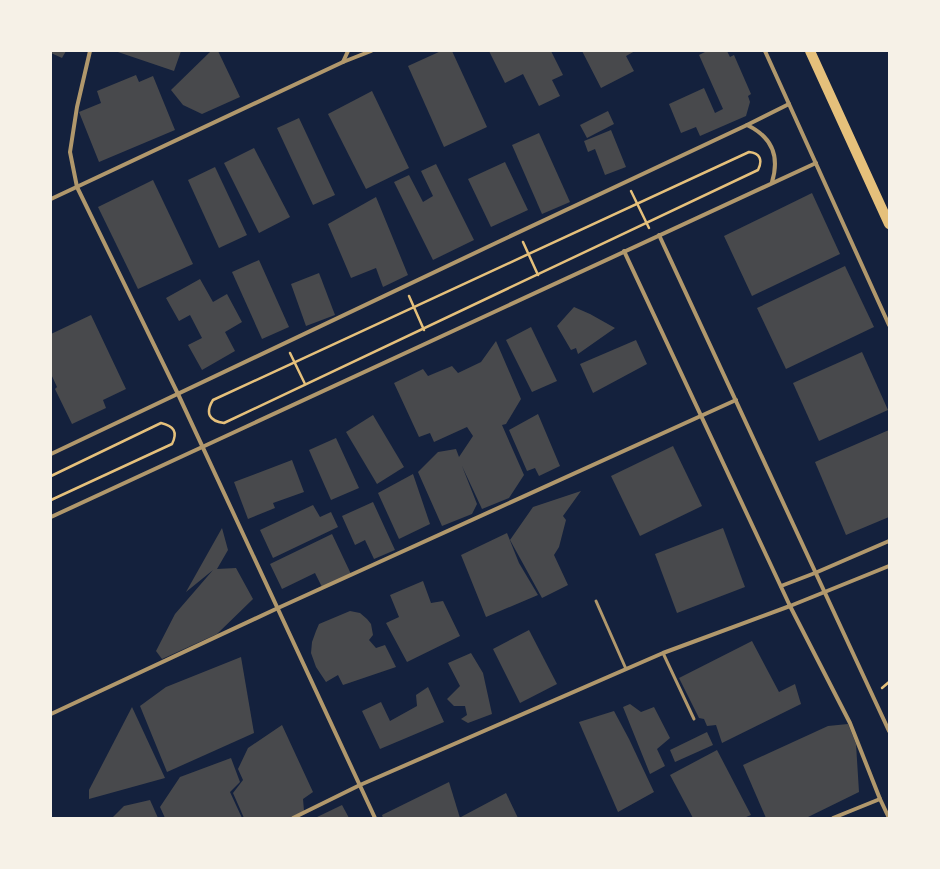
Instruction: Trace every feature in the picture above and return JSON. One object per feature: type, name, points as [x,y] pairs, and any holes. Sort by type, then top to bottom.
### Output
[{"type":"main road","points":[[810,51],[889,224]]},
{"type":"street","points":[[90,51],[77,107],[70,152],[77,187],[178,394],[376,818]]},
{"type":"street","points":[[343,62],[348,51]]},
{"type":"street","points":[[51,199],[343,62],[371,51]]},
{"type":"street","points":[[765,51],[889,325]]},
{"type":"street","points":[[51,454],[789,104]]},
{"type":"street","points":[[747,125],[757,130],[766,138],[772,148],[775,159],[775,171],[772,182]]},
{"type":"street","points":[[51,517],[772,182],[816,163]]},
{"type":"street","points":[[659,235],[889,731]]},
{"type":"street","points":[[624,251],[790,606],[850,723],[889,818]]},
{"type":"street","points":[[51,714],[278,608],[736,400]]},
{"type":"street","points":[[781,586],[816,573],[889,541]]},
{"type":"street","points":[[293,818],[360,785],[663,653],[790,606],[889,566]]},
{"type":"street","points":[[833,818],[880,799]]},
{"type":"lane","points":[[596,601],[626,669]]},
{"type":"lane","points":[[663,653],[694,719]]},
{"type":"path","points":[[749,152],[755,153],[760,157],[761,164],[758,170],[646,223],[224,423],[215,422],[210,415],[208,407],[212,400],[294,361],[749,152]]},
{"type":"path","points":[[627,181],[653,238]]},
{"type":"path","points":[[518,232],[544,288]]},
{"type":"path","points":[[405,286],[430,342]]},
{"type":"path","points":[[285,343],[311,397]]},
{"type":"path","points":[[51,476],[162,423],[169,425],[174,430],[175,438],[172,444],[51,500]]},
{"type":"building","points":[[51,51],[66,51],[62,58],[51,53]]},
{"type":"building","points":[[115,51],[181,51],[174,71]]},
{"type":"building","points":[[211,51],[218,51],[240,97],[202,114],[183,105],[171,90]]},
{"type":"building","points":[[441,51],[452,51],[487,127],[444,147],[408,66]]},
{"type":"building","points":[[489,51],[551,51],[563,75],[552,80],[560,96],[539,106],[523,74],[505,83]]},
{"type":"building","points":[[582,51],[635,51],[626,56],[634,71],[601,88]]},
{"type":"building","points":[[707,51],[727,51],[730,57],[734,55],[751,94],[748,96],[750,102],[746,116],[700,136],[696,127],[681,133],[669,104],[704,88],[715,113],[723,109],[699,55]]},
{"type":"building","points":[[136,75],[139,82],[153,76],[175,130],[99,162],[79,112],[101,103],[97,91]]},
{"type":"building","points":[[372,91],[409,168],[366,189],[328,114]]},
{"type":"building","points":[[608,111],[614,124],[587,138],[580,125]]},
{"type":"building","points":[[299,118],[335,195],[313,205],[277,128]]},
{"type":"building","points":[[611,130],[626,167],[605,175],[595,149],[588,152],[584,141]]},
{"type":"building","points":[[539,133],[570,202],[542,214],[512,145]]},
{"type":"building","points":[[254,148],[290,217],[259,233],[224,163]]},
{"type":"building","points":[[505,162],[528,210],[491,227],[468,179]]},
{"type":"building","points":[[436,164],[474,240],[433,260],[394,182],[409,175],[423,202],[433,196],[421,171]]},
{"type":"building","points":[[215,167],[247,235],[219,248],[188,180]]},
{"type":"building","points":[[153,180],[193,264],[138,289],[98,207]]},
{"type":"building","points":[[812,193],[840,254],[752,296],[724,236]]},
{"type":"building","points":[[376,197],[408,275],[383,287],[376,268],[351,278],[328,224]]},
{"type":"building","points":[[259,260],[289,327],[262,339],[232,272]]},
{"type":"building","points":[[845,266],[874,327],[786,369],[757,308]]},
{"type":"building","points":[[319,273],[335,315],[306,326],[291,284]]},
{"type":"building","points":[[200,279],[213,302],[227,294],[242,322],[225,332],[235,351],[202,370],[188,345],[202,338],[190,315],[179,321],[166,298]]},
{"type":"building","points":[[574,307],[615,328],[578,354],[576,348],[571,350],[557,326]]},
{"type":"building","points":[[91,315],[126,389],[103,400],[106,408],[72,424],[55,389],[57,387],[51,374],[51,334]]},
{"type":"building","points":[[531,327],[557,381],[532,392],[506,340]]},
{"type":"building","points":[[636,340],[647,364],[593,393],[580,364]]},
{"type":"building","points":[[496,341],[521,399],[506,424],[502,425],[524,475],[509,498],[482,509],[462,466],[477,504],[472,514],[442,526],[418,472],[438,452],[456,449],[459,457],[473,436],[467,427],[434,442],[430,433],[419,437],[394,383],[423,369],[428,376],[452,366],[458,373],[481,362]]},
{"type":"building","points":[[862,352],[888,410],[819,441],[793,383]]},
{"type":"building","points":[[538,414],[560,466],[539,476],[535,468],[527,471],[509,430]]},
{"type":"building","points":[[373,415],[404,467],[377,484],[346,432]]},
{"type":"building","points":[[889,430],[889,517],[846,535],[815,462]]},
{"type":"building","points":[[336,438],[359,488],[331,500],[309,450]]},
{"type":"building","points":[[673,446],[702,506],[640,536],[611,476]]},
{"type":"building","points":[[292,460],[304,492],[273,503],[275,508],[248,519],[234,482]]},
{"type":"building","points":[[413,474],[430,524],[399,539],[378,493]]},
{"type":"building","points":[[581,491],[563,516],[566,520],[559,547],[554,555],[568,585],[542,598],[510,540],[533,507]]},
{"type":"building","points":[[373,502],[395,550],[374,559],[365,540],[355,545],[342,516]]},
{"type":"building","points":[[313,505],[320,517],[331,512],[338,527],[273,558],[260,530]]},
{"type":"building","points":[[222,528],[228,550],[217,569],[236,568],[253,599],[217,634],[162,659],[156,651],[175,614],[213,570],[186,592]]},
{"type":"building","points":[[723,528],[745,587],[677,613],[655,554]]},
{"type":"building","points":[[507,533],[519,563],[538,595],[486,617],[461,555]]},
{"type":"building","points":[[332,534],[351,574],[322,587],[315,573],[282,589],[270,564]]},
{"type":"building","points":[[423,581],[431,603],[443,601],[460,636],[407,662],[386,623],[399,617],[390,595]]},
{"type":"building","points":[[350,611],[360,613],[367,619],[371,624],[373,635],[369,640],[376,648],[385,645],[396,667],[343,685],[338,675],[326,682],[316,667],[311,653],[312,642],[319,624]]},
{"type":"building","points":[[529,630],[557,684],[520,703],[493,649]]},
{"type":"building","points":[[752,641],[779,692],[795,684],[801,704],[722,743],[716,725],[707,726],[704,719],[699,718],[679,678]]},
{"type":"building","points":[[471,653],[483,673],[492,714],[468,723],[461,719],[467,715],[465,706],[454,706],[447,699],[460,686],[448,663]]},
{"type":"building","points":[[241,657],[254,733],[167,772],[140,706],[166,687]]},
{"type":"building","points":[[428,687],[444,722],[380,749],[362,711],[381,702],[390,721],[417,706],[416,695]]},
{"type":"building","points":[[630,704],[641,712],[654,707],[670,738],[657,749],[665,766],[650,774],[623,707]]},
{"type":"building","points":[[132,707],[165,778],[89,799],[89,790]]},
{"type":"building","points":[[614,711],[654,792],[618,812],[579,722]]},
{"type":"building","points":[[848,724],[856,744],[859,792],[806,818],[766,818],[743,765],[828,726]]},
{"type":"building","points":[[282,725],[313,792],[303,799],[304,811],[289,818],[244,818],[233,793],[243,780],[238,769],[248,748]]},
{"type":"building","points":[[707,732],[713,745],[675,762],[670,750]]},
{"type":"building","points":[[717,750],[751,815],[744,818],[693,818],[670,775]]},
{"type":"building","points":[[231,758],[240,782],[230,792],[242,818],[165,818],[160,807],[180,777]]},
{"type":"building","points":[[449,782],[460,818],[383,818],[382,815]]},
{"type":"building","points":[[506,793],[518,818],[461,818],[461,817]]},
{"type":"building","points":[[150,800],[158,818],[112,818],[124,806]]},
{"type":"building","points":[[342,805],[349,818],[315,818]]}]
